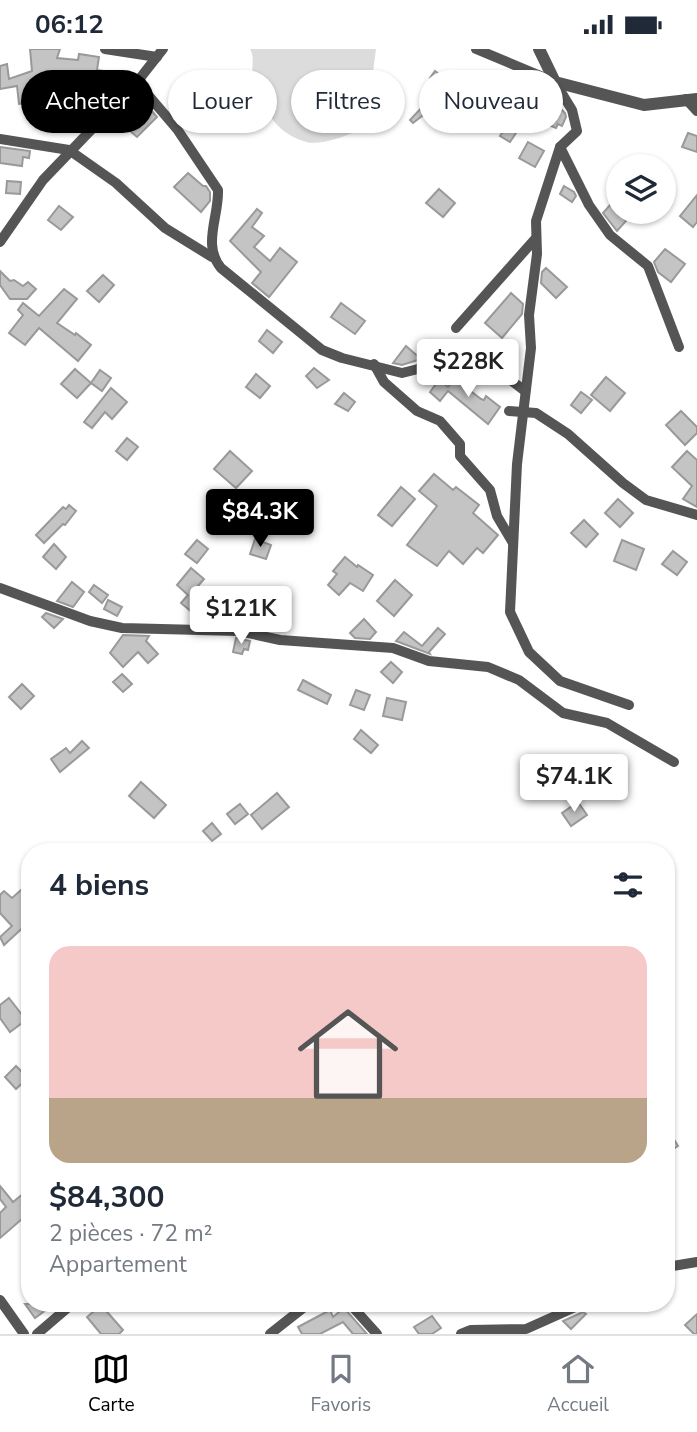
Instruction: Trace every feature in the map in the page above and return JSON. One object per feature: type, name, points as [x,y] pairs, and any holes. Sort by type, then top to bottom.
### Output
[{"type":"street","points":[[105,49],[160,53]]},
{"type":"street","points":[[476,49],[526,70]]},
{"type":"street","points":[[539,49],[549,70]]},
{"type":"street","points":[[147,70],[160,53]]},
{"type":"street","points":[[563,84],[643,105],[691,99],[697,111]]},
{"type":"street","points":[[563,95],[572,110],[577,131],[560,147],[536,221],[537,254],[529,315],[531,348],[517,464],[510,612],[529,652],[560,681],[629,705]]},
{"type":"street","points":[[154,102],[177,129],[218,190],[211,241],[212,257]]},
{"type":"street","points":[[0,242],[43,180],[86,133]]},
{"type":"street","points":[[0,139],[69,150],[116,183],[165,228],[212,257],[221,268],[322,350],[342,358],[402,373],[418,369],[457,348],[469,348],[524,391]]},
{"type":"street","points":[[560,147],[589,205],[610,235],[648,267],[679,347]]},
{"type":"street","points":[[456,328],[536,238]]},
{"type":"street","points":[[374,364],[384,382],[417,411],[440,421],[460,444],[460,456],[490,490],[497,516],[513,543]]},
{"type":"street","points":[[509,411],[536,413],[568,434],[646,500],[697,515]]},
{"type":"street","points":[[0,588],[90,621],[122,628],[239,631],[280,640],[393,648],[429,661],[488,667],[519,680],[563,713],[607,723],[674,762]]},
{"type":"street","points":[[675,1266],[697,1262]]},
{"type":"street","points":[[0,1300],[24,1334]]},
{"type":"street","points":[[37,1334],[63,1312]]},
{"type":"street","points":[[270,1334],[298,1312]]},
{"type":"street","points":[[357,1312],[377,1334]]},
{"type":"street","points":[[461,1334],[471,1330],[526,1329],[564,1312]]},
{"type":"shaded area","points":[[250,49],[376,49],[373,70],[291,70],[291,133],[353,133],[330,141],[309,143],[284,131],[277,124],[277,70],[253,70]]},
{"type":"building","points":[[30,49],[60,49],[57,58],[78,60],[79,54],[99,57],[97,70],[32,70]]},
{"type":"building","points":[[7,64],[9,79],[21,75],[21,104],[17,86],[0,89],[0,66]]},
{"type":"building","points":[[419,110],[419,118],[413,123],[410,120]]},
{"type":"building","points":[[502,133],[516,133],[510,142],[500,136]]},
{"type":"building","points":[[688,133],[697,136],[697,152],[682,147]]},
{"type":"building","points":[[528,142],[544,151],[535,167],[519,158]]},
{"type":"building","points":[[0,147],[30,151],[29,158],[23,157],[22,166],[0,163]]},
{"type":"building","points":[[188,173],[210,192],[210,201],[201,212],[174,187]]},
{"type":"building","points":[[7,181],[21,182],[20,194],[6,193]]},
{"type":"building","points":[[564,186],[576,196],[572,202],[560,194]]},
{"type":"building","points":[[439,189],[455,203],[443,217],[426,203]]},
{"type":"building","points":[[697,195],[697,222],[693,227],[680,216]]},
{"type":"building","points":[[59,206],[73,217],[61,230],[48,220]]},
{"type":"building","points":[[257,209],[262,213],[252,227],[264,236],[254,247],[270,261],[280,248],[297,262],[269,297],[252,283],[261,272],[230,241]]},
{"type":"building","points":[[612,224],[623,224],[617,231]]},
{"type":"building","points":[[665,249],[685,264],[671,282],[658,272],[654,262]]},
{"type":"building","points":[[546,268],[567,287],[556,298],[541,283],[542,272]]},
{"type":"building","points":[[0,271],[10,281],[14,280],[23,286],[28,282],[36,289],[27,299],[10,299],[0,285]]},
{"type":"building","points":[[103,275],[114,285],[99,302],[87,291]]},
{"type":"building","points":[[64,289],[77,299],[57,323],[91,345],[78,361],[39,328],[25,345],[9,333],[23,315],[18,310],[23,303],[39,316]]},
{"type":"building","points":[[511,293],[523,304],[522,314],[502,338],[485,323]]},
{"type":"building","points":[[341,303],[365,321],[355,334],[331,317]]},
{"type":"building","points":[[267,330],[282,342],[273,353],[259,341]]},
{"type":"building","points":[[406,346],[421,359],[402,365],[393,363]]},
{"type":"building","points":[[314,368],[329,380],[317,388],[306,376]]},
{"type":"building","points":[[75,369],[91,383],[77,398],[61,384]]},
{"type":"building","points":[[100,370],[111,378],[102,391],[91,383]]},
{"type":"building","points":[[256,374],[270,386],[260,398],[246,387]]},
{"type":"building","points":[[606,377],[625,393],[610,411],[591,395]]},
{"type":"building","points":[[455,379],[481,399],[484,400],[486,396],[500,407],[488,424],[448,391],[440,401],[430,392],[439,380],[448,387]]},
{"type":"building","points":[[111,388],[127,402],[112,419],[105,412],[92,428],[84,422]]},
{"type":"building","points":[[581,392],[592,400],[581,413],[571,405]]},
{"type":"building","points":[[344,393],[355,402],[348,411],[335,404]]},
{"type":"building","points":[[681,411],[697,427],[697,433],[685,445],[666,425]]},
{"type":"building","points":[[127,438],[138,447],[127,460],[116,451]]},
{"type":"building","points":[[230,451],[252,471],[236,488],[214,469]]},
{"type":"building","points":[[687,451],[697,460],[697,507],[683,499],[692,486],[672,467]]},
{"type":"building","points":[[434,474],[453,490],[456,487],[479,505],[473,513],[498,535],[483,553],[477,548],[463,564],[449,551],[437,566],[407,545],[437,506],[419,491]]},
{"type":"building","points":[[401,487],[415,499],[392,526],[378,515]]},
{"type":"building","points":[[618,499],[633,513],[620,527],[605,513]]},
{"type":"building","points":[[69,505],[76,511],[65,525],[44,543],[36,535],[63,507],[66,509]]},
{"type":"building","points":[[584,520],[598,534],[586,547],[571,533]]},
{"type":"building","points":[[255,539],[271,545],[266,559],[250,554]]},
{"type":"building","points":[[197,540],[208,549],[197,563],[185,554]]},
{"type":"building","points":[[622,540],[644,549],[636,570],[614,561]]},
{"type":"building","points":[[54,544],[66,557],[56,569],[43,557]]},
{"type":"building","points":[[673,551],[687,562],[677,575],[662,564]]},
{"type":"building","points":[[345,557],[373,575],[363,591],[350,583],[339,595],[328,585],[337,574],[333,571]]},
{"type":"building","points":[[191,568],[204,579],[191,594],[202,603],[193,613],[181,603],[188,595],[177,585]]},
{"type":"building","points":[[395,580],[412,595],[394,616],[377,601]]},
{"type":"building","points":[[72,582],[84,592],[73,607],[57,601]]},
{"type":"building","points":[[94,585],[108,595],[102,603],[89,592]]},
{"type":"building","points":[[108,600],[122,607],[117,616],[104,609]]},
{"type":"building","points":[[46,613],[63,619],[54,628],[42,617]]},
{"type":"building","points":[[364,619],[376,632],[370,639],[355,638],[350,633]]},
{"type":"building","points":[[438,628],[445,634],[430,654],[396,641],[404,632],[422,646]]},
{"type":"building","points":[[123,635],[149,636],[146,641],[158,654],[148,663],[138,652],[123,667],[110,653]]},
{"type":"building","points":[[236,638],[250,641],[248,650],[244,649],[242,654],[233,652]]},
{"type":"building","points":[[391,662],[402,672],[393,683],[381,672]]},
{"type":"building","points":[[122,674],[132,684],[123,692],[113,682]]},
{"type":"building","points":[[303,680],[331,695],[327,704],[298,690]]},
{"type":"building","points":[[22,684],[34,696],[21,709],[9,697]]},
{"type":"building","points":[[356,690],[370,695],[364,710],[350,705]]},
{"type":"building","points":[[387,698],[406,702],[402,720],[383,716]]},
{"type":"building","points":[[361,730],[378,745],[371,753],[354,739]]},
{"type":"building","points":[[82,741],[89,748],[60,772],[51,759],[66,748],[70,753]]},
{"type":"building","points":[[141,782],[166,805],[154,818],[129,796]]},
{"type":"building","points":[[277,793],[289,807],[262,829],[251,815]]},
{"type":"building","points":[[578,802],[587,815],[571,826],[562,813]]},
{"type":"building","points":[[240,804],[248,814],[235,824],[227,814]]},
{"type":"building","points":[[212,823],[221,834],[212,841],[203,831]]},
{"type":"building","points":[[21,890],[21,929],[4,945],[0,937],[12,926],[0,913],[0,895],[4,891],[12,898]]},
{"type":"building","points":[[9,998],[21,1014],[21,1024],[10,1032],[0,1018],[0,1005]]},
{"type":"building","points":[[16,1066],[21,1071],[21,1084],[16,1089],[5,1077]]},
{"type":"building","points":[[0,1186],[13,1202],[21,1195],[21,1220],[0,1238],[0,1213],[6,1207],[0,1199]]},
{"type":"building","points":[[31,1312],[43,1312],[35,1318]]},
{"type":"building","points":[[93,1312],[107,1312],[123,1330],[119,1334],[101,1334],[87,1317]]},
{"type":"building","points":[[326,1312],[331,1312],[333,1317],[339,1312],[348,1312],[367,1334],[353,1334],[343,1322],[320,1334],[302,1334],[298,1327]]},
{"type":"building","points":[[583,1312],[586,1314],[571,1329],[563,1321]]},
{"type":"building","points":[[697,1314],[697,1334],[694,1334],[685,1325]]},
{"type":"building","points":[[432,1316],[441,1328],[432,1334],[419,1334],[414,1327]]}]
